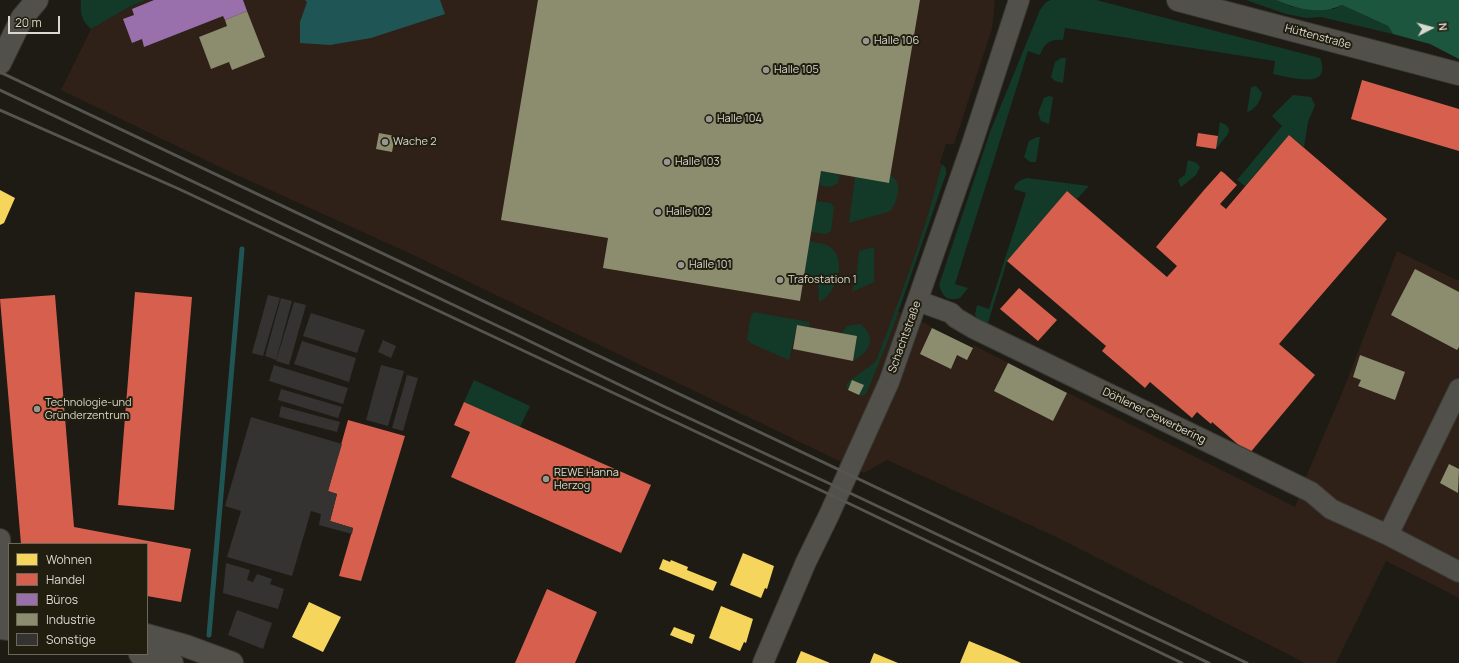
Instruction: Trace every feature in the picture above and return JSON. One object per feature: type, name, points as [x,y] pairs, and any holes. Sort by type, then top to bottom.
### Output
[{"type":"main road","points":[[0,62],[22,18],[38,0]]},
{"type":"main road","name":"Hüttenstraße","points":[[1178,0],[1459,74]]},
{"type":"main road","points":[[148,635],[186,646],[232,663]]},
{"type":"main road","points":[[144,655],[172,663]]},
{"type":"street","name":"Schachtstraße","points":[[763,663],[806,562],[878,411],[918,301],[1019,0]]},
{"type":"street","name":"Döhlener Gewerbering","points":[[918,301],[951,313],[956,318],[973,328],[1311,492],[1331,509],[1388,535],[1459,572]]},
{"type":"street","points":[[1388,535],[1459,389]]},
{"type":"street","points":[[0,538],[5,619]]},
{"type":"shaded area","points":[[146,0],[995,0],[992,29],[954,144],[946,144],[940,163],[942,164],[939,179],[941,185],[897,311],[927,324],[932,328],[973,348],[973,345],[1295,507],[1305,479],[1344,388],[1397,251],[1459,281],[1459,598],[1386,561],[1336,663],[1305,663],[1054,536],[887,460],[864,473],[411,254],[228,171],[61,90],[91,29],[131,6]]},
{"type":"green space","points":[[81,0],[146,0],[131,6],[91,29],[82,16]]},
{"type":"green space","points":[[1051,0],[1096,0],[1320,58],[1322,68],[1321,75],[1308,80],[1299,79],[1273,74],[1275,61],[1065,28],[1063,40],[1055,40],[1048,43],[1040,55],[1028,51],[955,284],[968,288],[960,298],[946,298],[939,285],[990,132],[1040,10],[1046,2]]},
{"type":"green space","points":[[1246,0],[1276,0],[1292,7],[1334,9],[1342,5],[1388,26],[1393,34],[1321,17],[1307,18],[1286,14]]},
{"type":"green space","points":[[1276,0],[1459,0],[1459,59],[1430,44],[1393,34],[1388,26],[1342,5],[1326,10],[1309,10]]},
{"type":"green space","points":[[1061,58],[1066,58],[1063,83],[1055,81],[1051,77],[1055,62]]},
{"type":"green space","points":[[1256,86],[1262,93],[1259,102],[1255,107],[1247,112],[1251,87]]},
{"type":"green space","points":[[1293,95],[1311,97],[1315,105],[1308,122],[1304,147],[1289,135],[1245,186],[1237,180],[1282,126],[1272,116]]},
{"type":"green space","points":[[1049,96],[1053,97],[1049,124],[1041,121],[1038,113],[1044,98]]},
{"type":"green space","points":[[1220,122],[1226,125],[1229,129],[1228,134],[1216,149]]},
{"type":"green space","points":[[1040,137],[1036,162],[1030,162],[1024,157],[1029,141]]},
{"type":"green space","points":[[1188,160],[1197,163],[1200,167],[1196,175],[1181,187],[1178,180],[1185,175]]},
{"type":"green space","points":[[942,164],[946,168],[946,174],[892,330],[867,392],[863,396],[859,395],[863,385],[853,380],[848,390],[846,386],[848,382],[873,364],[877,359],[921,238]]},
{"type":"green space","points":[[821,171],[840,175],[838,183],[830,187],[819,185]]},
{"type":"green space","points":[[890,175],[897,182],[898,187],[897,197],[891,211],[849,223],[855,177],[889,183]]},
{"type":"green space","points":[[1027,178],[1089,186],[1077,199],[1067,191],[1007,261],[987,326],[979,323],[975,314],[977,305],[989,309],[1026,193],[1014,189],[1019,182]]},
{"type":"green space","points":[[816,201],[831,203],[834,207],[831,231],[826,234],[811,232]]},
{"type":"green space","points":[[809,241],[830,247],[838,260],[838,276],[835,284],[831,292],[819,302],[818,280],[804,278]]},
{"type":"green space","points":[[874,247],[874,282],[852,292],[857,272],[859,251]]},
{"type":"green space","points":[[754,312],[809,322],[809,327],[797,325],[789,360],[752,344],[747,339],[751,315]]},
{"type":"green space","points":[[861,324],[866,329],[870,340],[864,353],[853,361],[857,336],[842,333],[847,326]]},
{"type":"green space","points":[[474,380],[530,406],[520,427],[464,402]]},
{"type":"water","points":[[305,0],[440,0],[445,14],[371,38],[330,45],[300,43],[300,22],[307,2]]},
{"type":"building: Wohnen","points":[[0,190],[15,198],[4,223],[0,225]]},
{"type":"building: Wohnen","points":[[743,553],[774,566],[767,589],[765,588],[761,598],[730,585]]},
{"type":"building: Wohnen","points":[[663,559],[670,562],[671,560],[688,567],[687,570],[717,582],[713,591],[659,569]]},
{"type":"building: Wohnen","points":[[309,602],[341,617],[323,652],[292,637]]},
{"type":"building: Wohnen","points":[[721,606],[753,619],[746,643],[744,642],[740,651],[709,638]]},
{"type":"building: Wohnen","points":[[674,627],[695,635],[692,644],[670,635]]},
{"type":"building: Wohnen","points":[[969,641],[1003,655],[1021,663],[960,663]]},
{"type":"building: Wohnen","points":[[801,651],[830,663],[796,663]]},
{"type":"building: Wohnen","points":[[874,653],[898,663],[870,663]]},
{"type":"building: Handel","points":[[1362,80],[1459,109],[1459,151],[1351,119]]},
{"type":"building: Handel","points":[[1198,133],[1218,136],[1216,149],[1196,146]]},
{"type":"building: Handel","points":[[1289,135],[1387,219],[1279,344],[1315,375],[1249,454],[1212,422],[1211,424],[1197,412],[1192,418],[1150,382],[1145,388],[1102,351],[1106,346],[1007,261],[1067,191],[1167,277],[1177,266],[1156,247],[1204,190],[1221,171],[1224,173],[1237,185],[1220,204],[1226,209]]},
{"type":"building: Handel","points":[[1019,288],[1057,320],[1038,341],[1000,309]]},
{"type":"building: Handel","points":[[135,292],[192,297],[174,510],[118,505]]},
{"type":"building: Handel","name":"Technologie-und Gründerzentrum","points":[[55,295],[74,527],[191,549],[181,602],[148,596],[148,543],[21,543],[0,299]]},
{"type":"building: Handel","name":"REWE Hanna Herzog","points":[[464,402],[651,485],[621,553],[451,477],[470,432],[454,425]]},
{"type":"building: Handel","points":[[348,420],[405,436],[361,581],[339,576],[353,528],[330,521],[337,494],[328,491]]},
{"type":"building: Handel","points":[[547,589],[597,612],[575,663],[515,663]]},
{"type":"building: Büros","points":[[154,0],[243,0],[247,11],[225,20],[223,16],[144,47],[142,39],[132,43],[123,19],[134,15],[132,9]]},
{"type":"building: Industrie","points":[[538,0],[920,0],[889,183],[821,171],[800,301],[603,268],[608,238],[501,220]]},
{"type":"building: Industrie","points":[[247,11],[265,57],[232,70],[229,62],[211,69],[199,37],[227,26],[225,20]]},
{"type":"building: Industrie","name":"Wache 2","points":[[379,133],[395,136],[392,152],[376,149]]},
{"type":"building: Industrie","points":[[1415,269],[1459,292],[1459,347],[1457,350],[1391,315]]},
{"type":"building: Industrie","points":[[797,325],[857,336],[853,361],[793,349]]},
{"type":"building: Industrie","points":[[932,328],[973,348],[967,360],[957,355],[951,369],[920,354]]},
{"type":"building: Industrie","points":[[1360,355],[1405,372],[1395,400],[1358,386],[1361,380],[1353,377]]},
{"type":"building: Industrie","points":[[1008,363],[1067,393],[1053,421],[994,391]]},
{"type":"building: Industrie","points":[[852,380],[864,385],[859,395],[848,390]]},
{"type":"building: Industrie","points":[[1449,464],[1459,469],[1458,493],[1440,483]]},
{"type":"building: Sonstige","points":[[268,295],[280,298],[263,356],[252,353]]},
{"type":"building: Sonstige","points":[[281,298],[292,301],[276,360],[265,356]]},
{"type":"building: Sonstige","points":[[294,302],[306,305],[289,365],[276,361]]},
{"type":"building: Sonstige","points":[[311,313],[365,330],[357,353],[303,336]]},
{"type":"building: Sonstige","points":[[383,340],[396,346],[391,358],[378,352]]},
{"type":"building: Sonstige","points":[[302,341],[356,358],[349,382],[294,364]]},
{"type":"building: Sonstige","points":[[274,365],[348,388],[343,404],[269,381]]},
{"type":"building: Sonstige","points":[[381,365],[404,371],[388,426],[366,420]]},
{"type":"building: Sonstige","points":[[407,375],[418,378],[403,431],[392,428]]},
{"type":"building: Sonstige","points":[[281,389],[342,407],[338,418],[278,400]]},
{"type":"building: Sonstige","points":[[281,406],[340,422],[337,432],[279,417]]},
{"type":"building: Sonstige","points":[[251,417],[342,444],[328,491],[337,494],[330,521],[353,528],[352,534],[319,525],[321,514],[311,511],[292,576],[227,557],[241,511],[225,506]]},
{"type":"building: Sonstige","points":[[226,563],[250,570],[247,580],[253,582],[257,574],[272,579],[270,584],[284,589],[278,609],[223,593]]},
{"type":"building: Sonstige","points":[[237,610],[272,623],[263,649],[228,635]]},
{"type":"waterway","points":[[209,635],[242,249]]},
{"type":"railway","points":[[0,72],[1247,663]]},
{"type":"railway","points":[[0,90],[519,336],[663,406],[1209,663]]},
{"type":"railway","points":[[0,110],[179,189],[850,504],[1182,663]]},
{"type":"place","name":"Halle 106","points":[[866,41]]},
{"type":"place","name":"Halle 105","points":[[766,70]]},
{"type":"place","name":"Halle 104","points":[[709,119]]},
{"type":"place","name":"Wache 2","points":[[385,142]]},
{"type":"place","name":"Halle 103","points":[[667,162]]},
{"type":"place","name":"Halle 102","points":[[658,212]]},
{"type":"place","name":"Halle 101","points":[[681,265]]},
{"type":"place","name":"Trafostation 1","points":[[780,280]]},
{"type":"place","name":"Technologie-und Gründerzentrum","points":[[37,409]]},
{"type":"place","name":"REWE Hanna Herzog","points":[[546,479]]}]
